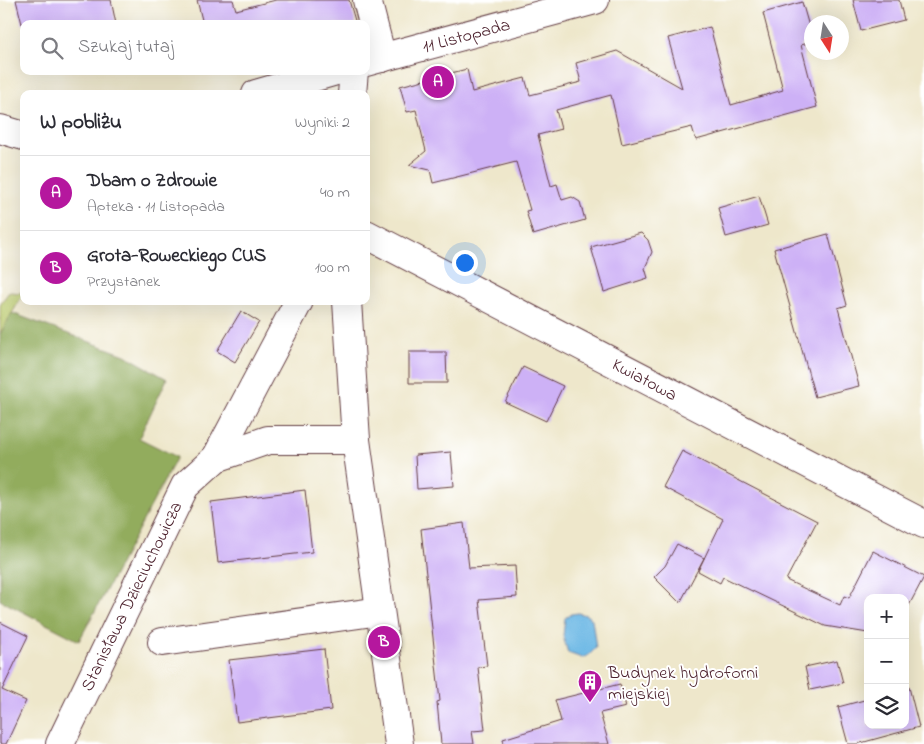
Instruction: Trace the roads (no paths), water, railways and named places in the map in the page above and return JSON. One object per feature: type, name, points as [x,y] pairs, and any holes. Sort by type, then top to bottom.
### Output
[{"type":"street","points":[[367,0],[369,20]]},
{"type":"street","name":"11 Listopada","points":[[374,60],[595,0]]},
{"type":"street","points":[[370,26],[374,60]]},
{"type":"street","points":[[270,90],[322,75]]},
{"type":"street","points":[[352,90],[354,75]]},
{"type":"street","points":[[0,129],[20,135]]},
{"type":"street","name":"Kwiatowa","points":[[370,236],[924,524]]},
{"type":"street","name":"Stanisława Dzieciuchowicza","points":[[60,744],[185,486],[216,458],[297,305]]},
{"type":"street","points":[[347,305],[356,440],[399,744]]},
{"type":"street","name":"Stanisława Dzieciuchowicza","points":[[216,458],[268,440],[356,440]]},
{"type":"street","points":[[162,642],[380,611]]},
{"type":"water","points":[[578,613],[592,619],[596,648],[589,655],[582,658],[568,653],[563,636],[565,618],[571,614]]},
{"type":"place","name":"Dbam o Zdrowie","points":[[438,82]]},
{"type":"place","name":"Grota-Roweckiego CUS","points":[[384,642]]},
{"type":"place","name":"Budynek hydroforni miejskiej","points":[[590,703]]}]
